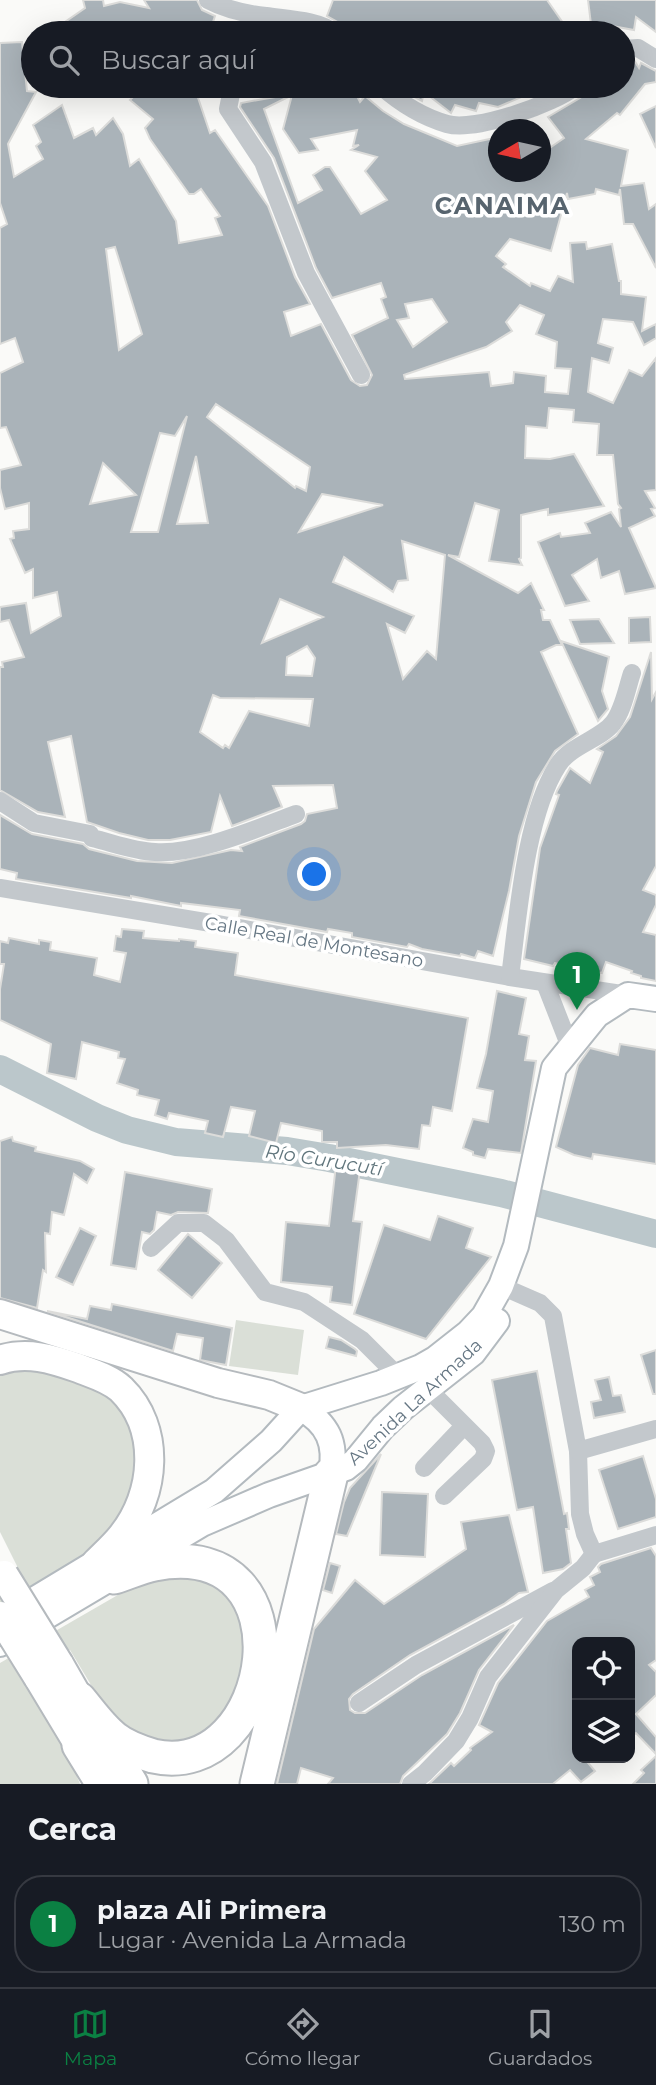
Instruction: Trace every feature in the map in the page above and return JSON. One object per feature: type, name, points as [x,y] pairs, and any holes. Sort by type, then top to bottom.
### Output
[{"type":"highway","points":[[257,1784],[331,1474]]},
{"type":"highway","points":[[79,1699],[115,1739],[138,1751],[172,1759],[209,1752],[220,1744],[238,1726],[251,1698],[261,1648],[260,1628],[255,1609],[239,1585],[215,1569],[187,1562],[105,1570]]},
{"type":"highway","points":[[79,1699],[131,1784]]},
{"type":"highway","points":[[79,1745],[90,1784]]},
{"type":"highway","points":[[79,1745],[103,1784]]},
{"type":"main road","points":[[628,995],[656,999]]},
{"type":"main road","name":"Avenida La Armada","points":[[0,1618],[233,1509],[331,1474],[356,1460],[383,1427],[472,1353],[496,1322],[522,1247],[570,1048],[597,1015],[628,995]]},
{"type":"main road","name":"Avenida La Armada","points":[[0,1644],[214,1491],[271,1441],[300,1408],[399,1377],[435,1359],[468,1333],[506,1289]]},
{"type":"main road","points":[[0,1314],[218,1383],[269,1395],[300,1408],[318,1421],[330,1436],[334,1448],[331,1474]]},
{"type":"main road","points":[[0,1360],[29,1355],[62,1362],[95,1374],[120,1388],[143,1421],[150,1455],[146,1486],[134,1516],[105,1570]]},
{"type":"main road","points":[[2,1572],[79,1745]]},
{"type":"main road","points":[[0,1618],[48,1671],[79,1699]]},
{"type":"street","points":[[208,0],[276,21]]},
{"type":"street","points":[[635,48],[656,59]]},
{"type":"street","points":[[230,98],[228,110],[264,162],[306,273],[361,375]]},
{"type":"street","points":[[397,98],[432,118],[455,125],[512,115],[556,98]]},
{"type":"street","points":[[510,977],[525,868],[542,799],[559,763],[616,721],[632,673]]},
{"type":"street","points":[[0,801],[34,822],[90,834],[92,838],[141,851],[158,852],[173,852],[232,838],[296,814]]},
{"type":"street","name":"Calle Real de Montesano","points":[[0,888],[545,983],[628,995]]},
{"type":"street","points":[[545,983],[570,1048]]},
{"type":"street","points":[[152,1248],[178,1223],[204,1223],[226,1240],[265,1292],[304,1302],[362,1340],[399,1377]]},
{"type":"street","points":[[506,1289],[540,1303],[553,1315],[578,1451],[580,1514],[594,1554]]},
{"type":"street","points":[[428,1389],[482,1443],[486,1451],[483,1459],[444,1496]]},
{"type":"street","points":[[424,1468],[464,1427]]},
{"type":"street","points":[[578,1451],[656,1429]]},
{"type":"street","points":[[411,1784],[456,1741],[470,1718],[488,1677],[556,1590],[583,1568],[594,1554],[656,1535]]},
{"type":"street","points":[[359,1703],[411,1668],[556,1590]]},
{"type":"shaded area","points":[[236,1320],[304,1330],[298,1375],[229,1366]]},
{"type":"shaded area","points":[[30,1366],[113,1392],[133,1426],[144,1465],[131,1507],[96,1550],[0,1609],[0,1579],[18,1568],[0,1532],[0,1373]]},
{"type":"shaded area","points":[[149,1577],[212,1579],[248,1613],[246,1694],[186,1753],[114,1723],[70,1650],[25,1679],[59,1732],[80,1784],[0,1784],[0,1663]]},
{"type":"building","points":[[83,0],[103,0],[104,6],[120,2],[149,8],[144,0],[197,0],[202,10],[215,16],[213,21],[66,21],[85,8]]},
{"type":"building","points":[[333,0],[547,0],[562,21],[336,21],[327,16]]},
{"type":"building","points":[[588,0],[656,0],[656,32],[636,17],[635,24],[635,21],[591,21]]},
{"type":"building","points":[[21,42],[21,98],[33,98],[8,144],[14,177],[43,159],[36,146],[41,142],[33,125],[62,105],[74,138],[93,128],[96,135],[113,118],[123,134],[130,166],[139,159],[176,221],[179,243],[222,235],[215,218],[220,216],[201,189],[189,194],[150,139],[145,128],[153,119],[130,100],[198,98],[210,133],[215,130],[268,206],[295,277],[310,304],[284,312],[291,336],[321,324],[351,380],[360,386],[367,385],[372,375],[352,335],[388,318],[381,299],[386,297],[381,283],[332,298],[316,268],[274,158],[240,107],[241,103],[286,98],[264,109],[298,203],[322,190],[313,175],[325,167],[330,167],[361,214],[387,200],[365,171],[377,157],[351,150],[359,145],[353,146],[357,130],[311,139],[318,150],[299,153],[283,129],[291,98],[358,98],[360,102],[367,98],[404,124],[457,146],[488,139],[488,182],[551,182],[551,147],[564,138],[548,117],[580,98],[634,98],[620,115],[617,113],[586,139],[628,150],[621,186],[644,183],[649,209],[656,204],[656,268],[633,224],[624,224],[620,189],[619,195],[596,189],[595,194],[568,199],[567,193],[551,251],[510,239],[496,256],[506,264],[503,267],[530,286],[531,283],[550,291],[558,276],[573,282],[570,243],[586,242],[587,249],[612,244],[621,281],[621,294],[646,297],[642,331],[656,324],[656,338],[644,345],[633,322],[603,319],[598,343],[613,348],[609,363],[592,358],[588,392],[613,403],[629,370],[642,376],[656,358],[656,490],[645,491],[655,508],[651,509],[655,516],[629,528],[656,588],[625,594],[619,571],[601,578],[597,559],[572,575],[589,601],[565,606],[538,542],[560,533],[561,537],[590,533],[585,523],[611,512],[621,527],[621,508],[618,504],[613,455],[597,455],[599,424],[573,422],[574,410],[549,408],[547,428],[526,426],[525,458],[550,459],[574,454],[604,506],[548,515],[548,509],[521,515],[519,559],[522,565],[489,561],[499,510],[475,503],[459,557],[448,555],[518,593],[531,583],[544,610],[541,610],[543,620],[550,620],[562,645],[541,652],[578,734],[555,751],[536,782],[519,836],[493,956],[478,951],[475,958],[461,954],[460,956],[409,944],[407,947],[352,937],[352,933],[328,929],[327,932],[239,916],[240,910],[181,903],[181,906],[16,879],[17,873],[0,869],[0,815],[32,834],[83,844],[89,849],[137,861],[172,863],[231,850],[242,851],[240,847],[301,824],[307,814],[337,808],[333,785],[273,786],[282,807],[232,826],[220,796],[211,832],[170,840],[148,840],[119,833],[87,822],[71,736],[48,742],[65,817],[38,812],[0,790],[0,667],[3,667],[2,662],[24,657],[9,620],[0,622],[0,607],[26,603],[31,633],[61,616],[57,592],[33,598],[33,569],[25,573],[10,539],[14,538],[13,531],[29,529],[29,503],[5,509],[0,488],[0,470],[21,465],[6,427],[0,428],[0,373],[23,362],[15,338],[0,344],[0,228],[7,224],[0,203],[0,43]],"holes":[[[115,247],[142,334],[119,350],[106,249]],[[432,299],[447,322],[413,347],[397,320],[409,318],[405,304]],[[520,305],[544,315],[536,334],[557,342],[555,368],[571,369],[568,394],[545,392],[546,376],[514,372],[513,383],[491,386],[489,372],[405,379],[404,375],[486,347],[512,331],[506,322]],[[216,404],[310,467],[306,491],[296,486],[295,488],[207,417]],[[187,416],[158,532],[131,532],[160,433],[175,436]],[[196,456],[208,523],[177,524]],[[103,463],[136,495],[90,504]],[[322,494],[383,505],[299,532]],[[402,541],[445,555],[436,659],[427,651],[403,679],[387,624],[405,633],[414,616],[333,582],[344,557],[393,592],[398,581],[408,580]],[[280,599],[323,617],[262,643]],[[307,646],[315,658],[312,676],[286,675],[287,657]],[[213,695],[220,698],[313,699],[309,726],[249,711],[229,748],[225,745],[223,748],[200,732]]]},
{"type":"building","points":[[635,62],[639,68],[641,63],[656,71],[656,82],[645,84],[635,96]]},
{"type":"building","points":[[432,98],[519,98],[498,107],[479,103],[476,111],[455,105],[451,113]]},
{"type":"building","points":[[656,106],[656,148],[640,114]]},
{"type":"building","points":[[650,617],[651,642],[629,643],[629,618]]},
{"type":"building","points":[[599,619],[614,643],[580,644],[570,620]]},
{"type":"building","points":[[561,641],[609,657],[602,691],[608,709],[598,721]]},
{"type":"building","points":[[651,652],[652,699],[656,692],[656,866],[643,890],[656,895],[656,905],[643,932],[656,935],[656,981],[641,978],[631,973],[632,971],[606,962],[602,973],[524,959],[540,848],[559,795],[556,794],[557,791],[570,768],[590,783],[603,752],[597,749],[616,736],[630,717]]},
{"type":"building","points":[[122,929],[144,931],[143,938],[196,941],[195,947],[238,953],[235,975],[468,1018],[452,1111],[433,1107],[430,1126],[422,1125],[419,1149],[386,1145],[337,1148],[337,1142],[322,1142],[322,1131],[281,1123],[276,1143],[249,1136],[255,1111],[231,1107],[223,1137],[205,1133],[208,1121],[169,1113],[167,1119],[155,1115],[159,1100],[137,1095],[138,1090],[117,1083],[125,1059],[118,1058],[119,1052],[82,1042],[76,1079],[47,1073],[51,1044],[0,1020],[0,989],[4,964],[0,964],[0,941],[8,943],[9,938],[39,944],[39,940],[51,942],[50,950],[97,958],[94,975],[120,982],[126,953],[114,951],[116,936],[121,937]]},
{"type":"building","points":[[497,991],[526,998],[519,1034],[529,1036],[525,1060],[536,1061],[521,1153],[488,1149],[485,1158],[473,1155],[473,1152],[463,1148],[473,1119],[488,1122],[493,1091],[477,1088]]},
{"type":"building","points":[[620,1044],[656,1050],[656,1164],[593,1154],[592,1159],[556,1147],[578,1065],[590,1048],[618,1055]]},
{"type":"building","points":[[12,1137],[13,1141],[36,1147],[35,1151],[80,1161],[94,1169],[87,1183],[74,1174],[64,1215],[52,1212],[50,1234],[45,1233],[46,1272],[43,1270],[37,1308],[0,1298],[0,1141]]},
{"type":"building","points":[[336,1165],[360,1170],[353,1221],[362,1222],[352,1305],[330,1302],[332,1287],[281,1282],[286,1222],[329,1226]]},
{"type":"building","points":[[125,1172],[212,1189],[208,1213],[178,1212],[171,1215],[157,1212],[154,1230],[150,1234],[142,1232],[136,1269],[111,1265]]},
{"type":"building","points":[[438,1216],[473,1228],[466,1248],[491,1257],[426,1339],[354,1314],[384,1225],[430,1240]]},
{"type":"building","points":[[80,1228],[96,1236],[73,1285],[56,1277]]},
{"type":"building","points":[[188,1234],[222,1263],[192,1298],[158,1270]]},
{"type":"building","points":[[112,1304],[232,1328],[226,1365],[200,1360],[203,1338],[177,1334],[173,1351],[47,1311],[87,1319],[90,1306],[111,1310]]},
{"type":"building","points":[[329,1337],[341,1340],[355,1349],[356,1356],[326,1348]]},
{"type":"building","points":[[656,1350],[656,1394],[653,1394],[641,1355]]},
{"type":"building","points":[[537,1371],[564,1514],[567,1513],[569,1529],[566,1529],[571,1563],[563,1569],[543,1573],[533,1507],[517,1510],[492,1380]]},
{"type":"building","points":[[609,1377],[613,1396],[621,1395],[625,1412],[594,1418],[591,1402],[601,1400],[595,1380]]},
{"type":"building","points":[[381,1454],[347,1536],[336,1534],[350,1488]]},
{"type":"building","points":[[643,1456],[656,1499],[656,1517],[618,1529],[599,1470]]},
{"type":"building","points":[[382,1492],[428,1494],[425,1557],[380,1555]]},
{"type":"building","points":[[509,1515],[528,1592],[519,1593],[504,1604],[410,1655],[349,1699],[350,1710],[365,1713],[422,1675],[514,1625],[479,1670],[460,1713],[447,1734],[403,1776],[400,1784],[328,1784],[333,1778],[301,1768],[297,1784],[277,1784],[314,1629],[355,1580],[384,1604],[466,1549],[461,1522]]},
{"type":"building","points":[[651,1548],[656,1556],[656,1660],[649,1665],[656,1672],[656,1695],[636,1714],[656,1737],[656,1754],[635,1734],[635,1637],[572,1637],[572,1763],[588,1763],[595,1771],[581,1782],[570,1770],[553,1784],[429,1784],[451,1763],[454,1766],[470,1748],[492,1732],[479,1725],[498,1683],[547,1621],[589,1597],[585,1590],[594,1585],[590,1577],[600,1572],[598,1567]]},
{"type":"building","points":[[330,1563],[340,1566],[332,1593],[323,1590]]},
{"type":"building","points":[[656,1756],[656,1784],[633,1784],[644,1773],[641,1770]]},
{"type":"waterway","name":"Río Curucutí","points":[[0,1069],[97,1118],[127,1130],[176,1142],[287,1151],[329,1158],[501,1193],[656,1234]]},
{"type":"place","name":"plaza Ali Primera","points":[[577,1010]]},
{"type":"district","name":"CANAIMA","points":[[503,205]]}]
